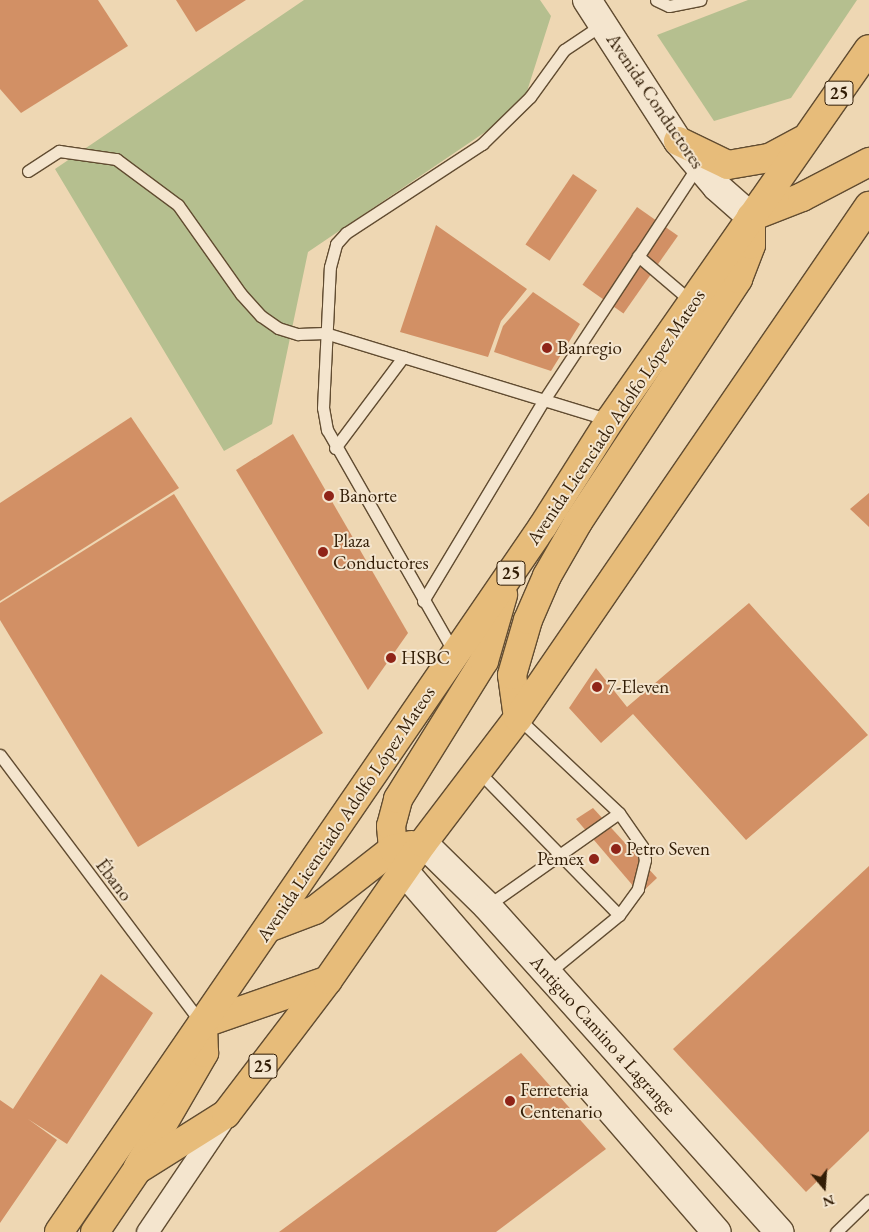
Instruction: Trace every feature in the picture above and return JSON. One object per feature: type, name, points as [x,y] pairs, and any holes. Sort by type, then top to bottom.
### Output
[{"type":"main road","name":"Avenida Licenciado Adolfo López Mateos","points":[[59,1232],[506,579],[610,420],[869,49]]},
{"type":"main road","points":[[678,141],[728,165],[769,158],[809,136]]},
{"type":"main road","points":[[518,718],[512,675],[528,620],[547,576],[578,522],[738,280],[751,246],[751,217],[802,197],[869,162]]},
{"type":"main road","points":[[268,928],[315,910],[423,842],[518,718],[869,206]]},
{"type":"main road","points":[[398,859],[391,826],[398,799],[484,661],[506,579]]},
{"type":"main road","name":"25","points":[[95,1232],[136,1170],[226,1114],[328,980],[398,859]]},
{"type":"main road","points":[[136,1170],[204,1053],[202,1024],[328,980]]},
{"type":"street","name":"Avenida Conductores","points":[[588,0],[678,141],[698,166],[751,217]]},
{"type":"street","name":"Antiguo Camino a Lagrange","points":[[423,842],[487,906],[780,1232]]},
{"type":"street","points":[[398,859],[717,1232]]},
{"type":"street","points":[[147,1232],[226,1114]]},
{"type":"lane","points":[[656,0],[669,6],[700,0]]},
{"type":"lane","points":[[455,654],[335,448],[322,408],[330,267],[336,244],[346,233],[482,144],[530,97],[564,50],[603,24]]},
{"type":"lane","points":[[28,171],[59,151],[116,159],[178,205],[221,270],[261,316],[278,328],[298,334],[325,333],[610,420]]},
{"type":"lane","points":[[423,601],[544,400],[698,166]]},
{"type":"lane","points":[[638,256],[692,302]]},
{"type":"lane","points":[[335,448],[404,357]]},
{"type":"lane","points":[[518,718],[619,813],[642,846],[645,860],[638,889],[619,915],[548,973]]},
{"type":"lane","name":"Ébano","points":[[0,756],[202,1024]]},
{"type":"lane","points":[[477,770],[619,915]]},
{"type":"lane","points":[[487,906],[561,857],[619,813]]},
{"type":"lane","points":[[836,1232],[869,1200]]},
{"type":"green space","points":[[304,0],[540,0],[551,16],[522,107],[308,252],[272,424],[224,451],[55,169]]},
{"type":"green space","points":[[748,0],[857,0],[791,98],[714,121],[657,35]]},
{"type":"building","points":[[0,0],[98,0],[128,46],[21,113],[0,89]]},
{"type":"building","points":[[176,0],[246,0],[196,32]]},
{"type":"building","points":[[573,174],[597,190],[550,261],[525,244]]},
{"type":"building","points":[[637,207],[678,236],[623,313],[583,285]]},
{"type":"building","points":[[436,225],[527,289],[501,321],[488,357],[400,332]]},
{"type":"building","points":[[533,292],[580,324],[551,371],[494,352],[503,326]]},
{"type":"building","points":[[131,417],[179,488],[0,601],[0,503]]},
{"type":"building","name":"Plaza Conductores","points":[[293,434],[408,633],[368,690],[236,470]]},
{"type":"building","points":[[869,493],[869,527],[850,509]]},
{"type":"building","points":[[174,494],[323,733],[138,847],[0,620],[0,603]]},
{"type":"building","points":[[749,603],[868,735],[746,840],[633,714],[601,743],[569,708],[596,668],[627,707]]},
{"type":"building","name":"Petro Seven","points":[[593,808],[657,878],[640,894],[576,819]]},
{"type":"building","points":[[869,866],[869,1131],[806,1192],[673,1049]]},
{"type":"building","points":[[101,974],[153,1013],[67,1144],[28,1119],[57,1140],[0,1223],[0,1100],[13,1109]]},
{"type":"building","name":"Ferreteria Centenario","points":[[521,1053],[606,1149],[496,1232],[279,1232]]},
{"type":"place","name":"Banregio","points":[[547,348]]},
{"type":"place","name":"Banorte","points":[[329,496]]},
{"type":"place","name":"Plaza Conductores","points":[[323,552]]},
{"type":"place","name":"HSBC","points":[[391,658]]},
{"type":"place","name":"7-Eleven","points":[[597,687]]},
{"type":"place","name":"Petro Seven","points":[[616,849]]},
{"type":"place","name":"Pemex","points":[[594,859]]},
{"type":"place","name":"Ferreteria Centenario","points":[[510,1101]]}]
